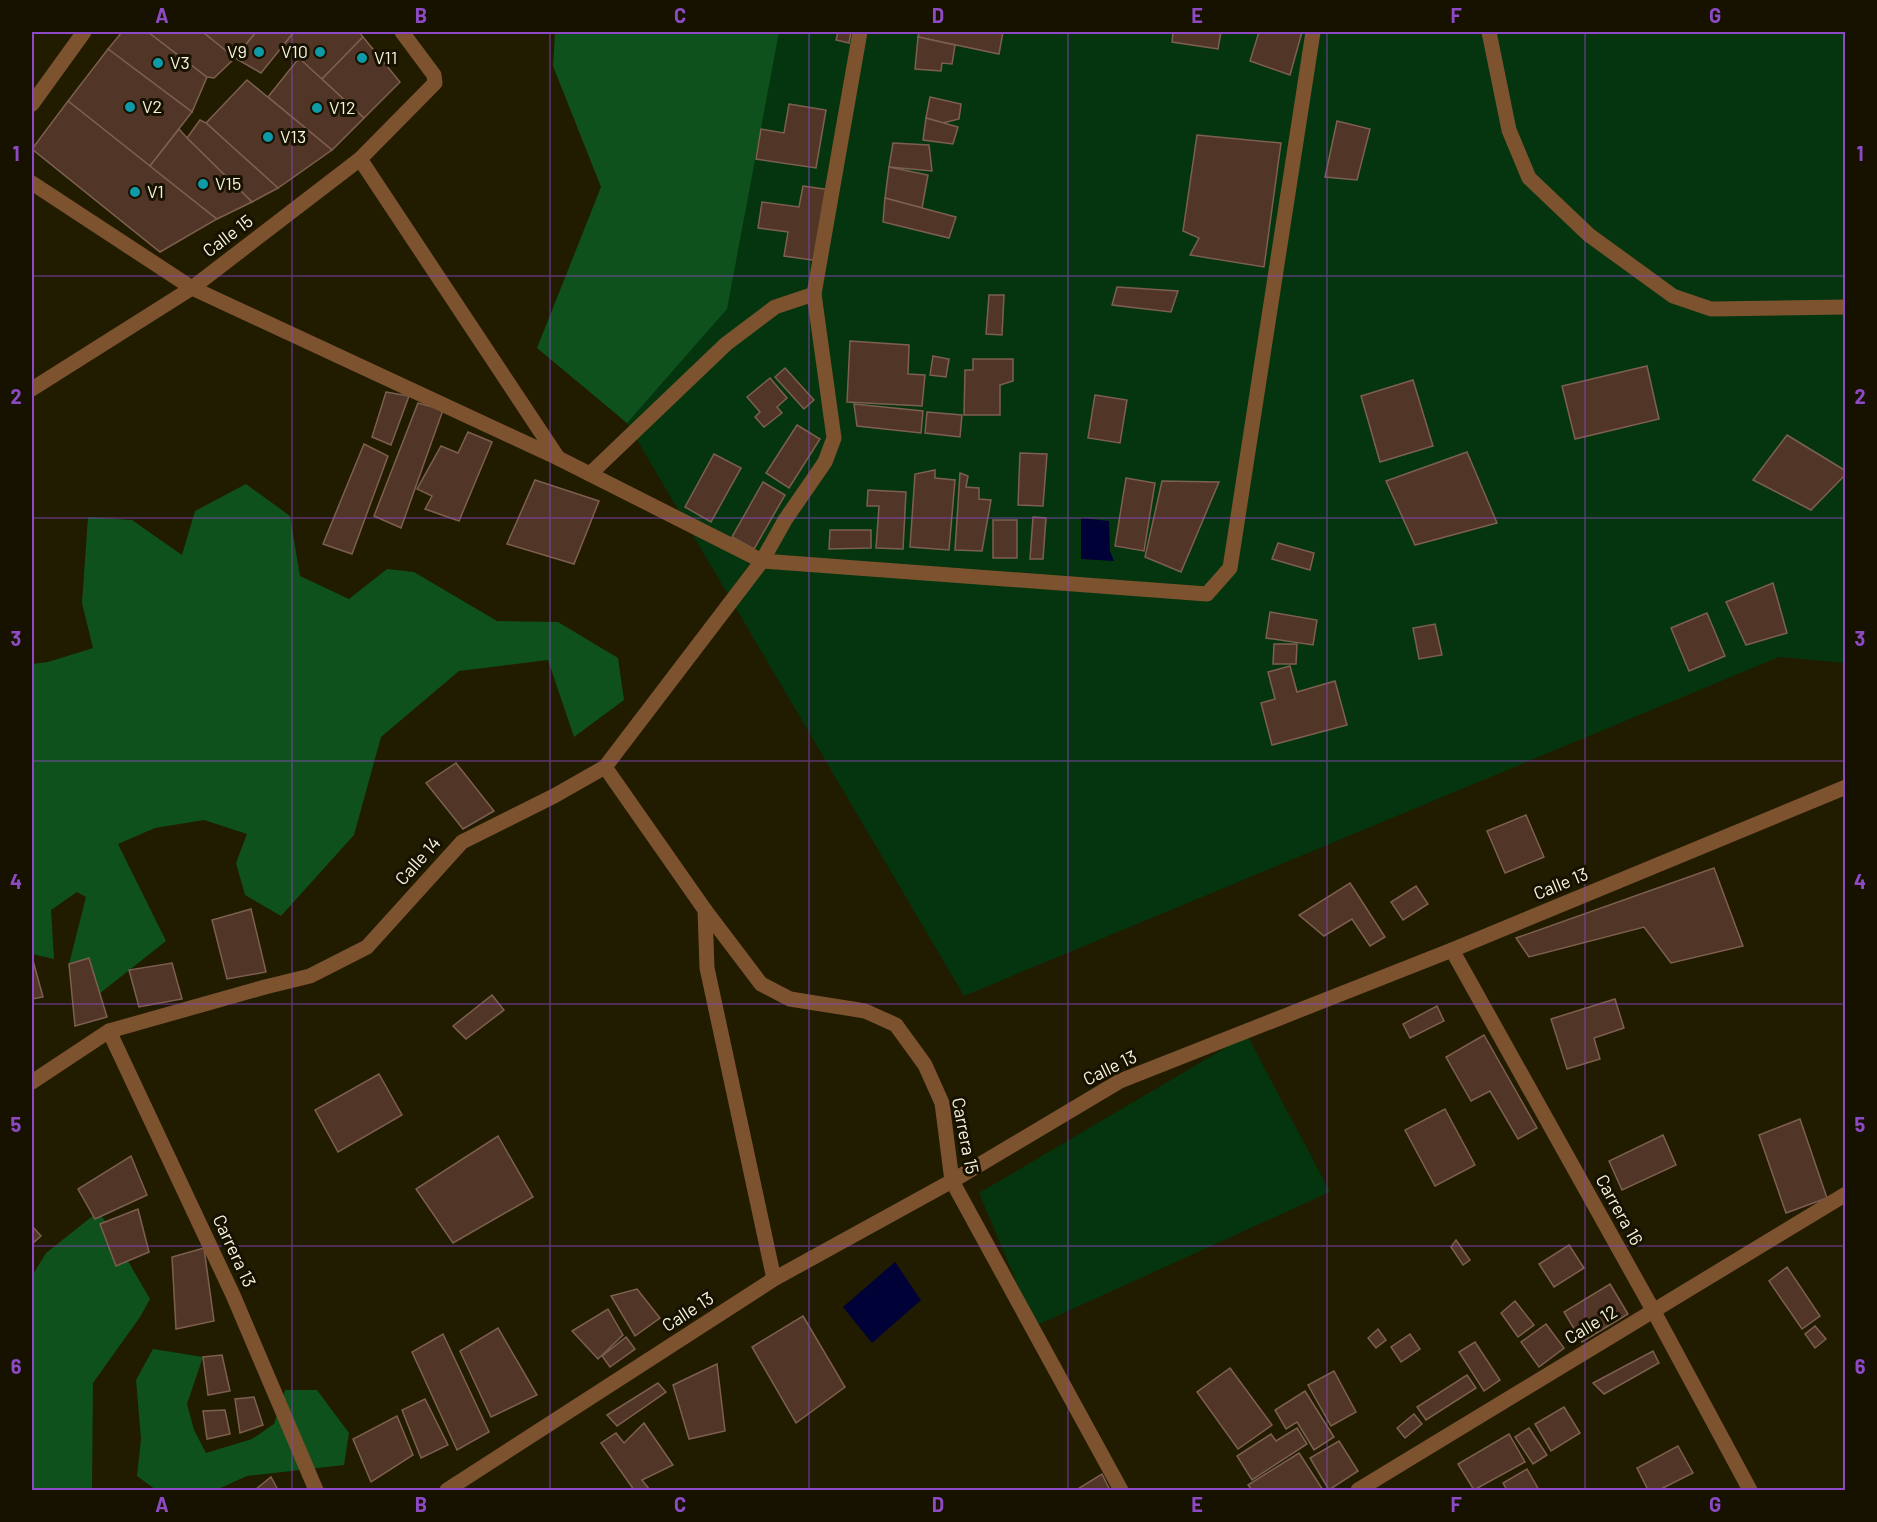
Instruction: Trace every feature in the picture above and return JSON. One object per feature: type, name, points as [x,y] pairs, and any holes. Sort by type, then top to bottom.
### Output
[{"type":"street","points":[[32,104],[84,32]]},
{"type":"street","name":"Calle 15","points":[[32,389],[192,288],[360,159],[435,83],[434,75],[402,32]]},
{"type":"street","name":"Calle 14","points":[[32,1082],[110,1031],[310,976],[367,947],[462,842],[554,796],[605,767],[762,561],[785,520],[825,462],[834,438],[814,294],[860,32]]},
{"type":"street","points":[[32,183],[192,288],[558,458],[762,561],[1207,594],[1230,568],[1313,32]]},
{"type":"street","points":[[1489,32],[1509,130],[1528,178],[1589,235],[1673,296],[1711,309],[1845,307]]},
{"type":"street","points":[[360,159],[558,458]]},
{"type":"street","points":[[590,474],[726,344],[774,307],[814,294]]},
{"type":"street","name":"Carrera 15","points":[[605,767],[705,910],[761,984],[790,999],[865,1011],[897,1025],[925,1065],[942,1103],[952,1180],[1121,1491]]},
{"type":"street","name":"Calle 13","points":[[447,1491],[774,1279],[952,1180],[1120,1081],[1452,950],[1845,788]]},
{"type":"street","points":[[705,910],[707,968],[774,1279]]},
{"type":"street","name":"Carrera 16","points":[[1452,950],[1653,1310],[1750,1491]]},
{"type":"street","name":"Carrera 13","points":[[110,1031],[233,1295],[316,1491]]},
{"type":"street","name":"Calle 12","points":[[1358,1491],[1845,1194]]},
{"type":"green space","points":[[555,32],[779,32],[727,309],[627,423],[537,348],[601,187],[553,66]]},
{"type":"green space","points":[[647,32],[1845,32],[1845,663],[1779,657],[964,996],[627,423],[571,288]]},
{"type":"green space","points":[[246,484],[290,516],[300,576],[349,599],[387,569],[414,572],[497,621],[558,622],[618,658],[624,700],[574,737],[548,660],[459,671],[381,737],[354,835],[281,916],[245,895],[236,863],[247,834],[204,820],[155,828],[118,844],[166,941],[94,998],[69,964],[86,897],[77,892],[51,910],[54,959],[32,954],[32,664],[48,662],[93,648],[82,603],[88,517],[132,520],[182,555],[195,511]]},
{"type":"green space","points":[[1247,1035],[1330,1192],[1035,1326],[979,1193]]},
{"type":"green space","points":[[99,1211],[150,1299],[140,1317],[93,1383],[92,1490],[32,1490],[32,1276],[46,1253]]},
{"type":"green space","points":[[153,1349],[203,1357],[187,1404],[194,1430],[206,1453],[252,1439],[274,1424],[285,1390],[317,1390],[349,1433],[344,1465],[247,1476],[216,1490],[156,1490],[137,1476],[141,1439],[136,1380]]},
{"type":"shaded area","points":[[1081,518],[1109,521],[1110,551],[1114,561],[1081,559]]},
{"type":"shaded area","points":[[895,1262],[921,1300],[872,1343],[843,1307]]},
{"type":"building","name":"V3","points":[[122,32],[148,32],[207,77],[192,112],[108,49]]},
{"type":"building","points":[[148,32],[203,32],[235,58],[214,78],[207,77]]},
{"type":"building","points":[[203,32],[256,32],[235,58]]},
{"type":"building","name":"V9","points":[[256,32],[294,32],[261,73],[235,58]]},
{"type":"building","name":"V10","points":[[294,32],[359,32],[363,37],[322,79],[283,46]]},
{"type":"building","points":[[838,32],[851,32],[849,43],[836,40]]},
{"type":"building","points":[[919,32],[1003,32],[999,54],[918,37]]},
{"type":"building","points":[[1173,32],[1221,32],[1218,49],[1172,42]]},
{"type":"building","points":[[1259,32],[1302,32],[1290,75],[1250,61]]},
{"type":"building","name":"V11","points":[[363,37],[400,82],[364,118],[322,79]]},
{"type":"building","points":[[918,37],[955,45],[952,64],[942,63],[941,71],[915,69]]},
{"type":"building","name":"V2","points":[[108,49],[192,112],[150,166],[68,101]]},
{"type":"building","name":"V12","points":[[299,58],[364,118],[332,150],[268,97]]},
{"type":"building","name":"V13","points":[[247,80],[332,150],[278,188],[206,123]]},
{"type":"building","points":[[930,97],[961,104],[959,119],[943,123],[926,118]]},
{"type":"building","name":"V1","points":[[68,101],[217,219],[160,252],[32,149]]},
{"type":"building","points":[[789,104],[826,110],[816,168],[756,159],[761,129],[784,133]]},
{"type":"building","points":[[926,118],[958,127],[953,144],[923,140]]},
{"type":"building","points":[[200,120],[278,188],[252,202],[187,138]]},
{"type":"building","points":[[1337,121],[1370,129],[1357,180],[1325,177]]},
{"type":"building","name":"V15","points":[[179,129],[252,202],[217,219],[150,166]]},
{"type":"building","points":[[1197,135],[1281,143],[1264,267],[1190,255],[1199,238],[1183,231]]},
{"type":"building","points":[[893,143],[929,145],[932,171],[889,167]]},
{"type":"building","points":[[889,167],[928,175],[922,208],[885,198]]},
{"type":"building","points":[[803,186],[831,190],[819,261],[784,256],[788,232],[758,228],[762,202],[799,207]]},
{"type":"building","points":[[885,198],[956,217],[949,238],[883,222]]},
{"type":"building","points":[[1117,287],[1178,291],[1171,312],[1112,305]]},
{"type":"building","points":[[989,295],[1004,295],[1002,335],[986,334]]},
{"type":"building","points":[[850,341],[909,345],[908,374],[925,375],[922,406],[847,402]]},
{"type":"building","points":[[933,356],[949,359],[946,377],[930,375]]},
{"type":"building","points":[[973,359],[1013,359],[1013,381],[1000,385],[1000,415],[964,415],[965,370],[973,370]]},
{"type":"building","points":[[1647,366],[1659,419],[1575,439],[1562,386]]},
{"type":"building","points":[[785,368],[814,400],[804,409],[775,377]]},
{"type":"building","points":[[770,378],[787,398],[777,407],[782,413],[764,427],[755,417],[760,412],[747,397]]},
{"type":"building","points":[[1413,380],[1433,446],[1380,462],[1361,396]]},
{"type":"building","points":[[386,392],[409,396],[391,445],[372,437]]},
{"type":"building","points":[[1095,395],[1127,400],[1120,443],[1088,438]]},
{"type":"building","points":[[418,403],[443,410],[401,528],[374,516]]},
{"type":"building","points":[[854,404],[923,411],[921,433],[857,426]]},
{"type":"building","points":[[927,412],[962,415],[960,437],[925,433]]},
{"type":"building","points":[[797,425],[820,439],[789,488],[766,473]]},
{"type":"building","points":[[468,432],[492,442],[459,521],[425,509],[432,496],[417,489],[441,446],[458,453]]},
{"type":"building","points":[[1787,435],[1846,471],[1846,474],[1811,510],[1753,480]]},
{"type":"building","points":[[364,444],[388,456],[352,554],[323,544]]},
{"type":"building","points":[[1467,452],[1497,523],[1415,545],[1386,481]]},
{"type":"building","points":[[1020,453],[1047,454],[1043,506],[1018,505]]},
{"type":"building","points":[[714,454],[741,468],[711,522],[685,507]]},
{"type":"building","points":[[935,470],[935,478],[955,480],[949,550],[910,547],[915,474]]},
{"type":"building","points":[[960,473],[968,476],[966,487],[979,488],[979,499],[991,500],[982,551],[955,550]]},
{"type":"building","points":[[1126,478],[1155,483],[1144,551],[1115,546]]},
{"type":"building","points":[[535,480],[599,501],[574,564],[507,544]]},
{"type":"building","points":[[1162,481],[1219,482],[1181,572],[1145,557]]},
{"type":"building","points":[[763,482],[785,495],[754,549],[732,537]]},
{"type":"building","points":[[868,490],[906,492],[903,549],[876,548],[879,506],[867,506]]},
{"type":"building","points":[[1033,517],[1046,518],[1043,559],[1030,559]]},
{"type":"building","points":[[993,520],[1017,520],[1017,558],[993,558]]},
{"type":"building","points":[[830,530],[871,530],[871,548],[829,549]]},
{"type":"building","points":[[1278,543],[1314,553],[1310,570],[1272,559]]},
{"type":"building","points":[[1773,583],[1787,633],[1746,645],[1726,602]]},
{"type":"building","points":[[1270,612],[1317,620],[1313,645],[1266,638]]},
{"type":"building","points":[[1707,613],[1725,656],[1689,671],[1671,628]]},
{"type":"building","points":[[1435,624],[1442,655],[1419,659],[1413,628]]},
{"type":"building","points":[[1274,644],[1297,644],[1296,664],[1273,664]]},
{"type":"building","points":[[1290,666],[1297,692],[1335,681],[1347,725],[1272,745],[1261,703],[1275,699],[1268,672]]},
{"type":"building","points":[[456,763],[494,811],[463,829],[426,783]]},
{"type":"building","points":[[1526,815],[1544,857],[1505,873],[1487,831]]},
{"type":"building","points":[[1714,868],[1743,946],[1671,963],[1644,927],[1529,957],[1516,938]]},
{"type":"building","points":[[1350,883],[1385,937],[1370,946],[1352,919],[1324,936],[1299,915]]},
{"type":"building","points":[[1416,886],[1428,904],[1403,920],[1391,902]]},
{"type":"building","points":[[251,909],[266,972],[227,979],[212,920]]},
{"type":"building","points":[[32,957],[43,997],[32,999]]},
{"type":"building","points":[[89,958],[107,1017],[75,1026],[69,964]]},
{"type":"building","points":[[172,963],[182,999],[139,1007],[129,970]]},
{"type":"building","points":[[492,995],[504,1010],[466,1039],[453,1026]]},
{"type":"building","points":[[1615,999],[1624,1028],[1594,1038],[1600,1059],[1567,1069],[1551,1019]]},
{"type":"building","points":[[1437,1006],[1444,1021],[1410,1038],[1403,1024]]},
{"type":"building","points":[[1484,1035],[1537,1128],[1518,1139],[1490,1091],[1471,1101],[1446,1057]]},
{"type":"building","points":[[379,1074],[402,1115],[338,1152],[315,1110]]},
{"type":"building","points":[[1445,1109],[1475,1165],[1435,1186],[1405,1130]]},
{"type":"building","points":[[1800,1119],[1827,1198],[1786,1213],[1759,1135]]},
{"type":"building","points":[[1663,1135],[1676,1165],[1622,1190],[1609,1161]]},
{"type":"building","points":[[498,1136],[533,1197],[453,1243],[416,1189]]},
{"type":"building","points":[[131,1156],[147,1195],[95,1219],[78,1189]]},
{"type":"building","points":[[138,1209],[149,1252],[116,1266],[100,1224]]},
{"type":"building","points":[[32,1226],[41,1236],[32,1244]]},
{"type":"building","points":[[1456,1240],[1470,1260],[1463,1265],[1451,1247]]},
{"type":"building","points":[[1569,1245],[1584,1268],[1554,1287],[1539,1264]]},
{"type":"building","points":[[204,1248],[214,1321],[176,1329],[172,1257]]},
{"type":"building","points":[[1787,1267],[1820,1316],[1802,1329],[1769,1281]]},
{"type":"building","points":[[1610,1284],[1628,1314],[1582,1342],[1564,1312]]},
{"type":"building","points":[[637,1289],[660,1318],[635,1336],[611,1296]]},
{"type":"building","points":[[1515,1301],[1534,1325],[1518,1337],[1501,1313]]},
{"type":"building","points":[[608,1309],[623,1335],[598,1359],[572,1331]]},
{"type":"building","points":[[803,1316],[845,1387],[796,1423],[752,1347]]},
{"type":"building","points":[[1546,1324],[1564,1348],[1539,1367],[1521,1342]]},
{"type":"building","points":[[1815,1326],[1826,1339],[1815,1348],[1805,1334]]},
{"type":"building","points":[[498,1328],[537,1395],[491,1417],[460,1351]]},
{"type":"building","points":[[1378,1329],[1386,1340],[1376,1348],[1368,1338]]},
{"type":"building","points":[[443,1334],[489,1432],[457,1450],[412,1352]]},
{"type":"building","points":[[1410,1334],[1420,1349],[1401,1362],[1391,1347]]},
{"type":"building","points":[[626,1337],[635,1349],[610,1367],[602,1356]]},
{"type":"building","points":[[1475,1342],[1500,1380],[1484,1391],[1459,1352]]},
{"type":"building","points":[[1653,1351],[1659,1363],[1604,1394],[1593,1383]]},
{"type":"building","points":[[222,1355],[230,1391],[208,1395],[203,1357]]},
{"type":"building","points":[[717,1364],[725,1431],[689,1439],[673,1385]]},
{"type":"building","points":[[1230,1368],[1272,1425],[1238,1449],[1197,1392]]},
{"type":"building","points":[[1334,1371],[1356,1412],[1331,1426],[1308,1385]]},
{"type":"building","points":[[1467,1375],[1476,1388],[1426,1420],[1417,1407]]},
{"type":"building","points":[[658,1383],[666,1392],[617,1426],[607,1415]]},
{"type":"building","points":[[1305,1391],[1334,1437],[1314,1450],[1297,1422],[1286,1429],[1275,1410]]},
{"type":"building","points":[[254,1397],[263,1425],[240,1433],[235,1399]]},
{"type":"building","points":[[425,1399],[448,1445],[421,1458],[402,1410]]},
{"type":"building","points":[[1564,1407],[1580,1433],[1551,1451],[1535,1424]]},
{"type":"building","points":[[225,1410],[230,1434],[207,1439],[203,1411]]},
{"type":"building","points":[[1414,1414],[1422,1424],[1405,1438],[1397,1428]]},
{"type":"building","points":[[397,1416],[413,1455],[371,1482],[353,1439]]},
{"type":"building","points":[[644,1423],[673,1465],[642,1480],[650,1490],[634,1490],[601,1443],[616,1433],[624,1443]]},
{"type":"building","points":[[1297,1428],[1307,1444],[1252,1480],[1237,1456],[1271,1434],[1276,1441]]},
{"type":"building","points":[[1529,1428],[1547,1455],[1533,1464],[1515,1437]]},
{"type":"building","points":[[1509,1434],[1525,1462],[1474,1490],[1458,1464]]},
{"type":"building","points":[[1339,1441],[1358,1471],[1329,1490],[1310,1458]]},
{"type":"building","points":[[1678,1446],[1693,1473],[1659,1490],[1648,1490],[1637,1468]]},
{"type":"building","points":[[1299,1453],[1323,1490],[1252,1490],[1248,1485]]},
{"type":"building","points":[[1527,1469],[1539,1490],[1507,1490],[1503,1483]]},
{"type":"building","points":[[1102,1474],[1110,1490],[1076,1490]]},
{"type":"building","points":[[271,1477],[278,1490],[255,1490]]},
{"type":"place","name":"V9","points":[[259,52]]},
{"type":"place","name":"V10","points":[[320,52]]},
{"type":"place","name":"V11","points":[[362,58]]},
{"type":"place","name":"V3","points":[[158,63]]},
{"type":"place","name":"V2","points":[[130,107]]},
{"type":"place","name":"V12","points":[[317,108]]},
{"type":"place","name":"V13","points":[[268,137]]},
{"type":"place","name":"V15","points":[[203,184]]},
{"type":"place","name":"V1","points":[[135,192]]}]
